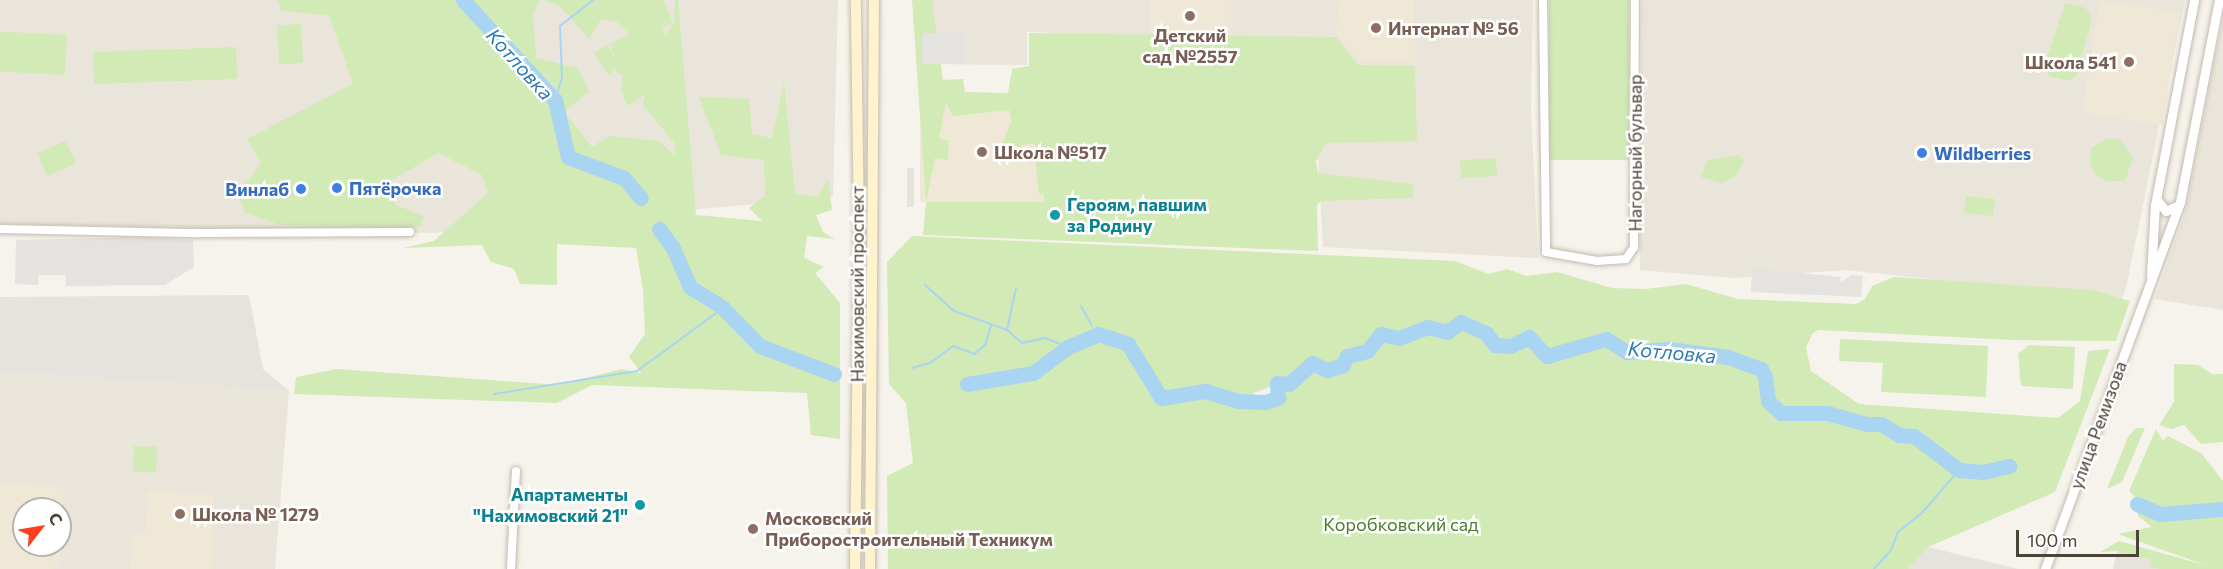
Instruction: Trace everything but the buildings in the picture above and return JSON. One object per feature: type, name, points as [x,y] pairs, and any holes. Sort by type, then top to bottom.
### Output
[{"type":"main road","name":"Нахимовский проспект","points":[[855,569],[856,0]]},
{"type":"main road","name":"Нахимовский проспект","points":[[870,569],[874,0]]},
{"type":"street","name":"Нагорный бульвар","points":[[1544,0],[1546,252],[1597,261],[1626,259],[1634,247],[1635,0]]},
{"type":"street","name":"улица Ремизова","points":[[2151,281],[2153,226],[2157,198],[2194,0]]},
{"type":"street","name":"улица Ремизова","points":[[2045,569],[2180,202],[2219,0]]},
{"type":"street","points":[[2157,198],[2160,208],[2166,211],[2174,210],[2180,202]]},
{"type":"street","points":[[2153,226],[2164,219],[2170,229]]},
{"type":"street","points":[[0,229],[198,234],[410,232]]},
{"type":"street","points":[[511,569],[516,471]]},
{"type":"shaded area","points":[[0,0],[838,0],[833,197],[432,233],[0,224]]},
{"type":"shaded area","points":[[920,0],[1533,0],[1531,110],[1538,258],[1323,247],[1312,41],[1027,32],[1027,65],[922,64]]},
{"type":"shaded area","name":"Детский сад №2557","points":[[1150,0],[1231,0],[1231,31],[1150,31]]},
{"type":"shaded area","name":"Интернат № 56","points":[[1339,0],[1414,0],[1416,63],[1358,61],[1336,34]]},
{"type":"shaded area","points":[[1642,0],[2185,0],[2126,288],[2111,328],[1967,283],[1846,270],[1734,278],[1640,270]]},
{"type":"shaded area","name":"Школа 541","points":[[2100,0],[2180,13],[2162,125],[2082,113]]},
{"type":"shaded area","points":[[2223,17],[2223,310],[2155,299],[2186,209]]},
{"type":"shaded area","points":[[922,33],[963,33],[963,64],[922,64]]},
{"type":"shaded area","name":"Школа №517","points":[[920,105],[1044,105],[1044,202],[920,202]]},
{"type":"shaded area","points":[[907,168],[914,168],[914,207],[907,207]]},
{"type":"shaded area","points":[[141,237],[193,240],[194,267],[165,285],[66,286],[65,275],[39,275],[38,285],[15,284],[16,240]]},
{"type":"shaded area","points":[[1752,268],[1841,277],[1840,282],[1852,275],[1863,276],[1861,297],[1751,292]]},
{"type":"shaded area","points":[[249,295],[263,369],[289,391],[0,372],[0,297]]},
{"type":"shaded area","points":[[0,372],[289,391],[275,569],[0,569]]},
{"type":"shaded area","points":[[0,482],[58,487],[64,492],[64,497],[12,497],[12,557],[59,557],[59,564],[52,569],[0,569]]},
{"type":"shaded area","name":"Школа № 1279","points":[[148,491],[215,495],[211,569],[130,569],[133,534],[145,535]]},
{"type":"shaded area","points":[[1928,547],[2018,569],[1908,569]]},
{"type":"shaded area","points":[[2117,551],[2151,560],[2150,567],[2160,569],[2113,569]]},
{"type":"green space","points":[[278,0],[540,0],[533,13],[536,58],[578,68],[589,92],[564,112],[592,147],[609,136],[659,141],[674,155],[675,144],[643,105],[645,94],[627,106],[621,90],[623,76],[615,70],[608,75],[594,53],[607,45],[615,57],[610,44],[629,34],[617,22],[601,19],[589,39],[559,5],[542,0],[663,0],[673,23],[662,28],[665,35],[674,24],[675,0],[678,0],[696,215],[762,221],[749,208],[765,196],[764,160],[721,155],[699,97],[749,99],[752,134],[772,138],[784,82],[795,194],[818,197],[828,178],[832,210],[816,215],[823,232],[835,239],[807,236],[804,258],[824,267],[815,273],[840,303],[840,439],[811,435],[807,393],[592,385],[557,403],[294,394],[296,377],[337,369],[559,385],[621,369],[641,373],[629,357],[645,334],[643,290],[636,248],[557,244],[557,285],[520,284],[514,269],[491,262],[482,245],[403,248],[434,241],[488,193],[482,175],[438,153],[384,185],[396,205],[424,216],[420,227],[280,225],[245,213],[238,194],[261,163],[247,139],[353,84],[329,15],[281,11]]},
{"type":"green space","points":[[912,0],[932,0],[943,80],[963,79],[965,92],[1008,93],[1012,69],[1029,66],[1029,33],[1336,37],[1358,65],[1415,66],[1417,141],[1326,143],[1316,161],[1318,173],[1413,184],[1413,198],[1321,201],[1317,205],[1318,251],[923,235],[926,202]],"holes":[[[946,103],[953,116],[1009,110],[1012,121],[1001,146],[1021,160],[1022,145],[1035,143],[1038,191],[1043,196],[1044,186],[1044,202],[926,202],[935,158],[948,160],[949,141],[939,138]]]},
{"type":"green space","points":[[1549,0],[1629,0],[1629,160],[1549,160]]},
{"type":"green space","points":[[2065,3],[2086,8],[2092,19],[2077,75],[2068,81],[2049,76],[2044,67]]},
{"type":"green space","points":[[301,24],[303,63],[279,64],[277,25]]},
{"type":"green space","points":[[0,31],[67,35],[65,75],[0,72]]},
{"type":"green space","points":[[236,47],[237,79],[94,84],[93,52]]},
{"type":"green space","points":[[2107,139],[2119,139],[2133,157],[2125,181],[2107,181],[2097,176],[2090,164],[2091,148]]},
{"type":"green space","points":[[66,141],[76,164],[47,176],[37,153]]},
{"type":"green space","points":[[1737,155],[1744,160],[1736,176],[1722,183],[1701,177],[1707,161]]},
{"type":"green space","points":[[1496,158],[1497,176],[1461,178],[1460,160]]},
{"type":"green space","points":[[1966,196],[1995,199],[1993,216],[1964,213]]},
{"type":"green space","name":"Коробковский сад","points":[[912,236],[1455,261],[1488,274],[1507,269],[1527,276],[1557,272],[1612,288],[1645,289],[1686,284],[1738,299],[1856,304],[1865,299],[1872,286],[1894,277],[2093,290],[2130,301],[2116,341],[2012,340],[1819,330],[1813,333],[1806,347],[1811,371],[1859,404],[2058,418],[2080,401],[2088,351],[2110,349],[2055,492],[1928,547],[1908,569],[888,569],[887,476],[913,463],[906,403],[889,384],[887,262]],"holes":[[[1279,384],[1279,398],[1266,403],[1253,393]]]},
{"type":"green space","points":[[1840,339],[1988,346],[1986,397],[1881,392],[1883,363],[1839,361]]},
{"type":"green space","points":[[2029,345],[2075,347],[2073,389],[2021,386],[2018,354]]},
{"type":"green space","points":[[2174,364],[2198,365],[2212,374],[2223,374],[2223,442],[2201,444],[2184,425],[2172,429],[2159,425],[2174,402]]},
{"type":"green space","points":[[2136,428],[2145,428],[2122,482],[2107,489],[2128,437]]},
{"type":"green space","points":[[2156,429],[2163,441],[2168,436],[2201,453],[2223,481],[2223,569],[2160,569],[2150,567],[2151,560],[2117,551],[2100,552],[2119,541],[2208,566],[2118,534],[2152,527],[2138,516],[2136,498],[2129,491]]},
{"type":"green space","points":[[134,446],[157,447],[156,473],[133,472]]},
{"type":"waterway","name":"Котловка","points":[[463,0],[555,100],[568,157],[624,178],[641,198]]},
{"type":"waterway","points":[[555,100],[562,79],[560,26],[593,0]]},
{"type":"waterway","name":"Котловка","points":[[659,229],[673,248],[690,287],[723,308],[760,346],[834,374]]},
{"type":"waterway","points":[[925,285],[954,311],[1007,330],[1022,343],[1045,338],[1068,347]]},
{"type":"waterway","points":[[1007,330],[1016,288]]},
{"type":"waterway","points":[[1081,306],[1092,326]]},
{"type":"waterway","points":[[494,394],[637,371],[723,308]]},
{"type":"waterway","name":"Котловка","points":[[967,384],[1033,373],[1068,347],[1098,334],[1128,344],[1161,398],[1205,391],[1238,401],[1265,402],[1278,398],[1277,383],[1289,384],[1312,363],[1327,370],[1343,365],[1347,356],[1367,351],[1381,334],[1399,338],[1427,327],[1447,332],[1461,322],[1486,333],[1495,345],[1510,346],[1529,337],[1547,356],[1606,339],[1627,352],[1669,349],[1728,357],[1761,369],[1765,376],[1768,401],[1781,413],[1827,413],[1867,424],[1881,424],[1899,435],[1914,436],[1959,470],[1983,472],[2009,466]]},
{"type":"waterway","points":[[912,368],[930,363],[953,346],[974,354],[985,345],[991,325]]},
{"type":"waterway","points":[[1874,569],[1891,550],[1898,532],[1921,514],[1959,470]]},
{"type":"waterway","name":"Котловка","points":[[2137,504],[2160,514],[2223,509]]},
{"type":"place","name":"Детский сад №2557","points":[[1190,16]]},
{"type":"place","name":"Интернат № 56","points":[[1376,28]]},
{"type":"place","name":"Школа 541","points":[[2129,62]]},
{"type":"place","name":"Школа №517","points":[[982,152]]},
{"type":"place","name":"Wildberries","points":[[1922,153]]},
{"type":"place","name":"Пятёрочка","points":[[337,188]]},
{"type":"place","name":"Винлаб","points":[[301,189]]},
{"type":"place","name":"Героям, павшим за Родину","points":[[1055,215]]},
{"type":"place","name":"Апартаменты \"Нахимовский 21\"","points":[[640,505]]},
{"type":"place","name":"Школа № 1279","points":[[180,514]]},
{"type":"place","name":"Московский Приборостроительный Техникум","points":[[753,529]]}]
